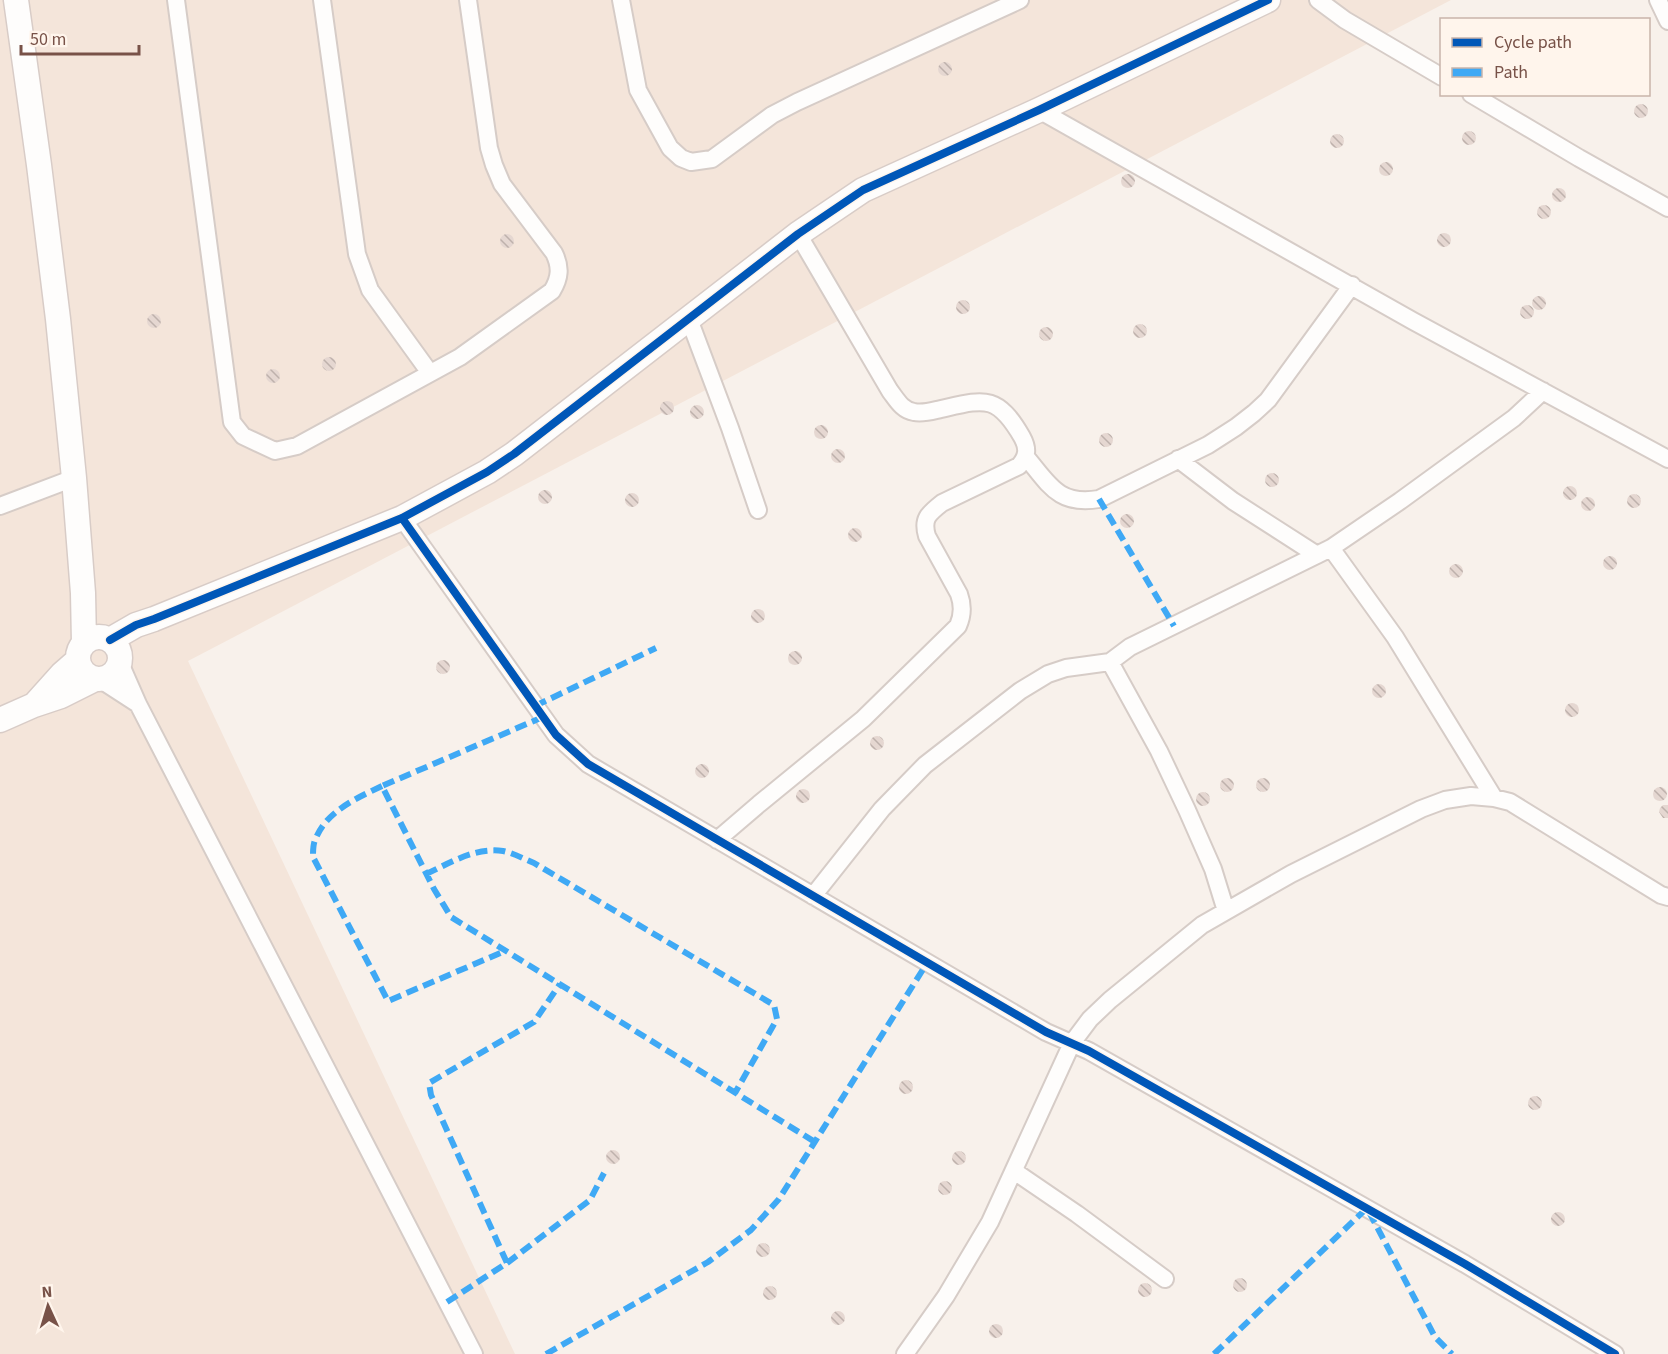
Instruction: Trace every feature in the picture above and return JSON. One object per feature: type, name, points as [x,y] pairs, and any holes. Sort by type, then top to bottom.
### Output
[{"type":"street","points":[[16,0],[58,319],[83,593],[103,650],[128,680],[138,704],[474,1354]]},
{"type":"street","points":[[176,0],[232,422],[243,436],[275,451],[297,446],[460,357],[552,291],[558,280],[558,261],[554,253],[502,184],[494,165],[489,148],[468,0]]},
{"type":"street","points":[[322,0],[357,254],[370,290],[430,373]]},
{"type":"street","points":[[621,0],[638,90],[670,148],[681,158],[691,162],[712,159],[772,115],[797,102],[1020,0]]},
{"type":"street","points":[[34,705],[62,674],[103,650],[135,625],[402,518],[487,472],[514,454],[798,234],[863,190],[1039,110],[1268,0]]},
{"type":"street","points":[[1318,0],[1345,20],[1440,76]]},
{"type":"street","points":[[1658,0],[1668,21]]},
{"type":"street","points":[[1474,96],[1668,208]]},
{"type":"street","points":[[1039,110],[1413,321],[1668,459]]},
{"type":"street","points":[[717,840],[863,719],[958,626],[961,620],[962,601],[927,536],[924,526],[926,518],[942,503],[1019,466],[1026,457],[1026,445],[1011,418],[989,403],[968,403],[928,412],[905,409],[890,391],[798,234]]},
{"type":"street","points":[[1026,457],[1059,494],[1070,499],[1086,501],[1099,499],[1208,445],[1236,427],[1268,400],[1352,285]]},
{"type":"street","points":[[689,319],[758,510]]},
{"type":"street","points":[[813,897],[882,808],[925,765],[1020,691],[1048,674],[1066,668],[1110,662],[1130,647],[1324,551],[1401,501],[1514,418],[1543,391]]},
{"type":"street","points":[[1178,459],[1233,501],[1324,551],[1395,637],[1494,798]]},
{"type":"street","points":[[0,506],[74,478]]},
{"type":"street","points":[[402,518],[556,735],[588,764],[1046,1032],[1089,1051],[1465,1264],[1615,1354]]},
{"type":"street","points":[[103,650],[83,673],[138,704]]},
{"type":"street","points":[[1110,662],[1159,751],[1187,810],[1213,869],[1226,911]]},
{"type":"street","points":[[0,720],[98,680]]},
{"type":"street","points":[[905,1354],[946,1296],[990,1222],[1072,1043],[1090,1019],[1110,1000],[1202,925],[1291,874],[1421,809],[1471,796],[1510,802],[1661,895],[1668,897]]},
{"type":"street","points":[[1014,1171],[1165,1279]]},
{"type":"shaded area","points":[[0,0],[1451,0],[188,661],[515,1354],[0,1354]]},
{"type":"building","points":[[945,62],[950,64],[952,69],[950,74],[945,76],[940,74],[938,69],[940,64]]},
{"type":"building","points":[[1641,104],[1646,106],[1648,111],[1646,116],[1641,118],[1636,116],[1634,111],[1636,106]]},
{"type":"building","points":[[1469,131],[1474,133],[1476,138],[1474,143],[1469,145],[1464,143],[1462,138],[1464,133]]},
{"type":"building","points":[[1337,134],[1342,136],[1344,141],[1342,146],[1337,148],[1332,146],[1330,141],[1332,136]]},
{"type":"building","points":[[1386,162],[1391,164],[1393,169],[1391,174],[1386,176],[1381,174],[1379,169],[1381,164]]},
{"type":"building","points":[[1128,174],[1133,176],[1135,181],[1133,186],[1128,188],[1123,186],[1121,181],[1123,176]]},
{"type":"building","points":[[1559,188],[1564,190],[1566,195],[1564,200],[1559,202],[1554,200],[1552,195],[1554,190]]},
{"type":"building","points":[[1544,205],[1549,207],[1551,212],[1549,217],[1544,219],[1539,217],[1537,212],[1539,207]]},
{"type":"building","points":[[1444,233],[1449,235],[1451,240],[1449,245],[1444,247],[1439,245],[1437,240],[1439,235]]},
{"type":"building","points":[[507,234],[512,236],[514,241],[512,246],[507,248],[502,246],[500,241],[502,236]]},
{"type":"building","points":[[1539,296],[1544,298],[1546,303],[1544,308],[1539,310],[1534,308],[1532,303],[1534,298]]},
{"type":"building","points":[[963,300],[968,302],[970,307],[968,312],[963,314],[958,312],[956,307],[958,302]]},
{"type":"building","points":[[1527,305],[1532,307],[1534,312],[1532,317],[1527,319],[1522,317],[1520,312],[1522,307]]},
{"type":"building","points":[[154,314],[159,316],[161,321],[159,326],[154,328],[149,326],[147,321],[149,316]]},
{"type":"building","points":[[1140,324],[1145,326],[1147,331],[1145,336],[1140,338],[1135,336],[1133,331],[1135,326]]},
{"type":"building","points":[[1046,327],[1051,329],[1053,334],[1051,339],[1046,341],[1041,339],[1039,334],[1041,329]]},
{"type":"building","points":[[329,357],[334,359],[336,364],[334,369],[329,371],[324,369],[322,364],[324,359]]},
{"type":"building","points":[[273,369],[278,371],[280,376],[278,381],[273,383],[268,381],[266,376],[268,371]]},
{"type":"building","points":[[667,401],[672,403],[674,408],[672,413],[667,415],[662,413],[660,408],[662,403]]},
{"type":"building","points":[[697,405],[702,407],[704,412],[702,417],[697,419],[692,417],[690,412],[692,407]]},
{"type":"building","points":[[821,425],[826,427],[828,432],[826,437],[821,439],[816,437],[814,432],[816,427]]},
{"type":"building","points":[[1106,433],[1111,435],[1113,440],[1111,445],[1106,447],[1101,445],[1099,440],[1101,435]]},
{"type":"building","points":[[838,449],[843,451],[845,456],[843,461],[838,463],[833,461],[831,456],[833,451]]},
{"type":"building","points":[[1272,473],[1277,475],[1279,480],[1277,485],[1272,487],[1267,485],[1265,480],[1267,475]]},
{"type":"building","points":[[1570,486],[1575,488],[1577,493],[1575,498],[1570,500],[1565,498],[1563,493],[1565,488]]},
{"type":"building","points":[[545,490],[550,492],[552,497],[550,502],[545,504],[540,502],[538,497],[540,492]]},
{"type":"building","points":[[632,493],[637,495],[639,500],[637,505],[632,507],[627,505],[625,500],[627,495]]},
{"type":"building","points":[[1634,494],[1639,496],[1641,501],[1639,506],[1634,508],[1629,506],[1627,501],[1629,496]]},
{"type":"building","points":[[1588,497],[1593,499],[1595,504],[1593,509],[1588,511],[1583,509],[1581,504],[1583,499]]},
{"type":"building","points":[[1127,514],[1132,516],[1134,521],[1132,526],[1127,528],[1122,526],[1120,521],[1122,516]]},
{"type":"building","points":[[855,528],[860,530],[862,535],[860,540],[855,542],[850,540],[848,535],[850,530]]},
{"type":"building","points":[[1610,556],[1615,558],[1617,563],[1615,568],[1610,570],[1605,568],[1603,563],[1605,558]]},
{"type":"building","points":[[1456,564],[1461,566],[1463,571],[1461,576],[1456,578],[1451,576],[1449,571],[1451,566]]},
{"type":"building","points":[[758,609],[763,611],[765,616],[763,621],[758,623],[753,621],[751,616],[753,611]]},
{"type":"building","points":[[795,651],[800,653],[802,658],[800,663],[795,665],[790,663],[788,658],[790,653]]},
{"type":"building","points":[[443,660],[448,662],[450,667],[448,672],[443,674],[438,672],[436,667],[438,662]]},
{"type":"building","points":[[1379,684],[1384,686],[1386,691],[1384,696],[1379,698],[1374,696],[1372,691],[1374,686]]},
{"type":"building","points":[[1572,703],[1577,705],[1579,710],[1577,715],[1572,717],[1567,715],[1565,710],[1567,705]]},
{"type":"building","points":[[877,736],[882,738],[884,743],[882,748],[877,750],[872,748],[870,743],[872,738]]},
{"type":"building","points":[[702,764],[707,766],[709,771],[707,776],[702,778],[697,776],[695,771],[697,766]]},
{"type":"building","points":[[1227,778],[1232,780],[1234,785],[1232,790],[1227,792],[1222,790],[1220,785],[1222,780]]},
{"type":"building","points":[[1263,778],[1268,780],[1270,785],[1268,790],[1263,792],[1258,790],[1256,785],[1258,780]]},
{"type":"building","points":[[1660,787],[1665,789],[1667,794],[1665,799],[1660,801],[1655,799],[1653,794],[1655,789]]},
{"type":"building","points":[[803,789],[808,791],[810,796],[808,801],[803,803],[798,801],[796,796],[798,791]]},
{"type":"building","points":[[1203,792],[1208,794],[1210,799],[1208,804],[1203,806],[1198,804],[1196,799],[1198,794]]},
{"type":"building","points":[[1663,805],[1668,805],[1668,818],[1663,818],[1659,812]]},
{"type":"building","points":[[906,1080],[911,1082],[913,1087],[911,1092],[906,1094],[901,1092],[899,1087],[901,1082]]},
{"type":"building","points":[[1535,1096],[1540,1098],[1542,1103],[1540,1108],[1535,1110],[1530,1108],[1528,1103],[1530,1098]]},
{"type":"building","points":[[613,1150],[618,1152],[620,1157],[618,1162],[613,1164],[608,1162],[606,1157],[608,1152]]},
{"type":"building","points":[[959,1151],[964,1153],[966,1158],[964,1163],[959,1165],[954,1163],[952,1158],[954,1153]]},
{"type":"building","points":[[945,1181],[950,1183],[952,1188],[950,1193],[945,1195],[940,1193],[938,1188],[940,1183]]},
{"type":"building","points":[[1558,1212],[1563,1214],[1565,1219],[1563,1224],[1558,1226],[1553,1224],[1551,1219],[1553,1214]]},
{"type":"building","points":[[763,1243],[768,1245],[770,1250],[768,1255],[763,1257],[758,1255],[756,1250],[758,1245]]},
{"type":"building","points":[[1240,1278],[1245,1280],[1247,1285],[1245,1290],[1240,1292],[1235,1290],[1233,1285],[1235,1280]]},
{"type":"building","points":[[1145,1283],[1150,1285],[1152,1290],[1150,1295],[1145,1297],[1140,1295],[1138,1290],[1140,1285]]},
{"type":"building","points":[[770,1286],[775,1288],[777,1293],[775,1298],[770,1300],[765,1298],[763,1293],[765,1288]]},
{"type":"building","points":[[838,1311],[843,1313],[845,1318],[843,1323],[838,1325],[833,1323],[831,1318],[833,1313]]},
{"type":"building","points":[[996,1324],[1001,1326],[1003,1331],[1001,1336],[996,1338],[991,1336],[989,1331],[991,1326]]},
{"type":"marked path","points":[[1099,499],[1174,626]]},
{"type":"marked path","points":[[535,706],[656,648]]},
{"type":"marked path","points":[[543,717],[382,786],[434,889],[451,917],[815,1142]]},
{"type":"marked path","points":[[382,786],[344,806],[327,820],[315,840],[313,857],[388,1001],[505,951]]},
{"type":"marked path","points":[[426,874],[463,857],[483,851],[503,851],[515,855],[534,863],[774,1005],[777,1019],[735,1093]]},
{"type":"marked path","points":[[546,1354],[708,1262],[751,1230],[779,1199],[927,963]]},
{"type":"marked path","points":[[447,1302],[507,1263],[431,1095],[429,1083],[534,1022],[560,984]]},
{"type":"marked path","points":[[507,1263],[590,1200],[604,1173]]},
{"type":"marked path","points":[[1214,1354],[1367,1208],[1435,1337],[1452,1354]]},
{"type":"cycle path","points":[[110,640],[136,625],[402,518],[487,472],[514,454],[798,234],[863,190],[1039,110],[1268,0]]},
{"type":"cycle path","points":[[402,518],[556,735],[588,764],[1046,1032],[1089,1051],[1465,1264],[1615,1354]]}]
